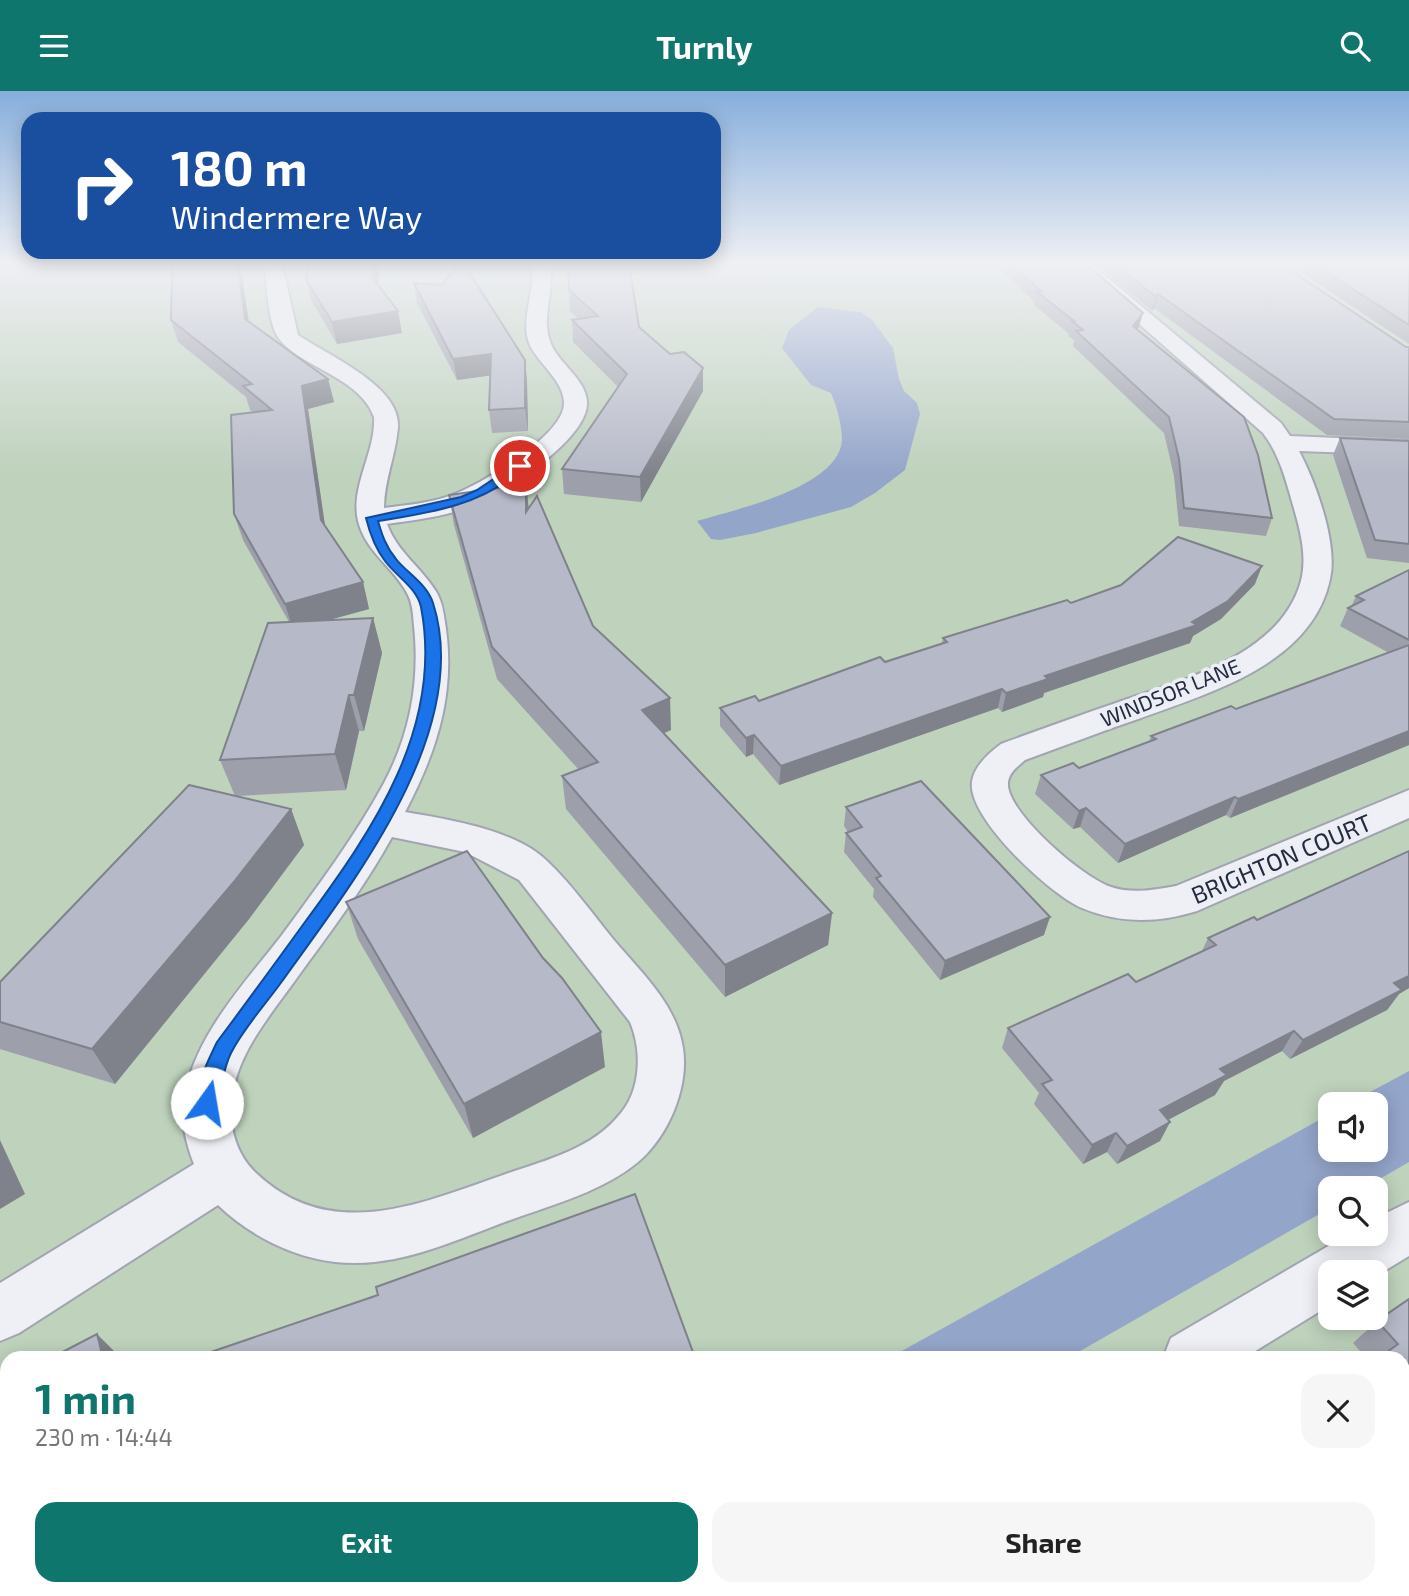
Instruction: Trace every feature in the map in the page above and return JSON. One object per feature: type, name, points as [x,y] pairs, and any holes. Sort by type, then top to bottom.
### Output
[{"type":"street","points":[[287,334],[373,394],[383,407],[387,422],[370,501],[371,518],[377,540],[391,560],[422,593],[432,639],[431,686],[425,719],[406,775],[359,861],[224,1048],[213,1075],[207,1103],[208,1130],[223,1174],[242,1196],[265,1215],[294,1229],[327,1236],[362,1238],[399,1234],[587,1169],[616,1152],[638,1130],[655,1105],[664,1055],[658,1031],[607,960],[533,870],[512,855],[464,835],[382,822]]},
{"type":"street","points":[[371,518],[429,510],[481,493],[534,455],[570,423],[576,410],[574,396],[539,342],[538,334]]},
{"type":"street","name":"WINDSOR LANE","points":[[1151,907],[1122,904],[1094,896],[1069,882],[1006,819],[993,802],[989,785],[998,763],[1013,752],[1191,688],[1236,668],[1268,648],[1307,605],[1318,568],[1316,541],[1293,462],[1284,443],[1272,428],[1162,334]]},
{"type":"street","points":[[1284,443],[1409,448]]},
{"type":"street","name":"BRIGHTON COURT","points":[[1151,907],[1182,900],[1409,803]]},
{"type":"street","points":[[0,1314],[223,1174]]},
{"type":"street","points":[[1355,1260],[1409,1227]]},
{"type":"street","points":[[1204,1351],[1318,1282]]},
{"type":"green space","points":[[0,334],[1409,334],[1409,1351],[0,1351]]},
{"type":"water","points":[[787,334],[883,334],[893,348],[904,391],[917,403],[920,414],[905,470],[851,507],[756,533],[720,540],[711,539],[697,521],[758,503],[804,484],[823,471],[836,457],[842,434],[831,393],[811,385],[782,348]]},
{"type":"water","points":[[1409,1071],[1409,1162],[1385,1176],[1318,1176],[1318,1215],[1080,1351],[902,1351],[1318,1121],[1318,1162],[1388,1162],[1388,1092],[1370,1092]]},
{"type":"building","points":[[189,334],[266,334],[328,379],[302,386],[321,520],[363,582],[285,604],[234,514],[231,415],[272,410],[243,386],[252,384]]},
{"type":"building","points":[[440,334],[509,334],[525,360],[525,408],[489,410],[491,354],[453,359]]},
{"type":"building","points":[[586,334],[647,334],[670,354],[684,352],[703,368],[640,477],[562,469],[627,374]]},
{"type":"building","points":[[1079,334],[1143,334],[1244,417],[1258,455],[1272,518],[1184,508],[1179,459],[1169,417]]},
{"type":"building","points":[[1215,334],[1387,334],[1409,347],[1409,422],[1334,419]]},
{"type":"building","points":[[1340,438],[1409,441],[1409,544],[1375,540]]},
{"type":"building","points":[[526,484],[526,512],[537,496],[593,626],[670,698],[642,710],[832,913],[725,965],[562,776],[598,762],[492,647],[449,495]]},
{"type":"building","points":[[1178,537],[1262,566],[1228,601],[1192,622],[1197,625],[1045,676],[1048,679],[1006,693],[1002,689],[781,766],[754,735],[746,738],[720,708],[755,696],[759,701],[880,657],[885,662],[947,642],[943,638],[1067,600],[1071,603],[1121,585]]},
{"type":"building","points":[[1409,570],[1409,640],[1348,608],[1364,600],[1356,596]]},
{"type":"building","points":[[373,618],[354,695],[349,695],[335,754],[220,760],[268,623]]},
{"type":"building","points":[[1409,645],[1409,731],[1238,799],[1235,797],[1125,844],[1086,808],[1079,811],[1041,775],[1073,763],[1079,768],[1156,739],[1151,736],[1231,706],[1236,709]]},
{"type":"building","points":[[921,781],[1050,917],[945,961],[876,878],[881,876],[846,833],[862,827],[846,807]]},
{"type":"building","points":[[189,785],[291,809],[233,883],[92,1049],[0,1022],[0,982]]},
{"type":"building","points":[[467,851],[543,958],[562,978],[601,1032],[464,1104],[346,902]]},
{"type":"building","points":[[1409,851],[1409,976],[1394,983],[1402,990],[1303,1040],[1294,1031],[1220,1069],[1227,1075],[1160,1110],[1170,1122],[1127,1146],[1116,1133],[1092,1145],[1042,1084],[1052,1080],[1008,1028],[1128,974],[1136,982],[1216,945],[1208,938],[1254,917],[1257,920]]},
{"type":"building","points":[[635,1194],[693,1351],[214,1351],[378,1295],[376,1287]]},
{"type":"building","points":[[1409,1299],[1409,1351],[1388,1351],[1398,1344],[1385,1330],[1388,1330],[1388,1313]]},
{"type":"building","points":[[97,1334],[101,1351],[64,1351]]},
{"type":"route","points":[[207,1103],[213,1075],[224,1048],[240,1022],[359,861],[382,822],[406,775],[425,719],[431,686],[432,639],[427,603],[422,593],[391,560],[377,540],[371,518],[429,510],[464,500],[481,493],[520,466]]}]
